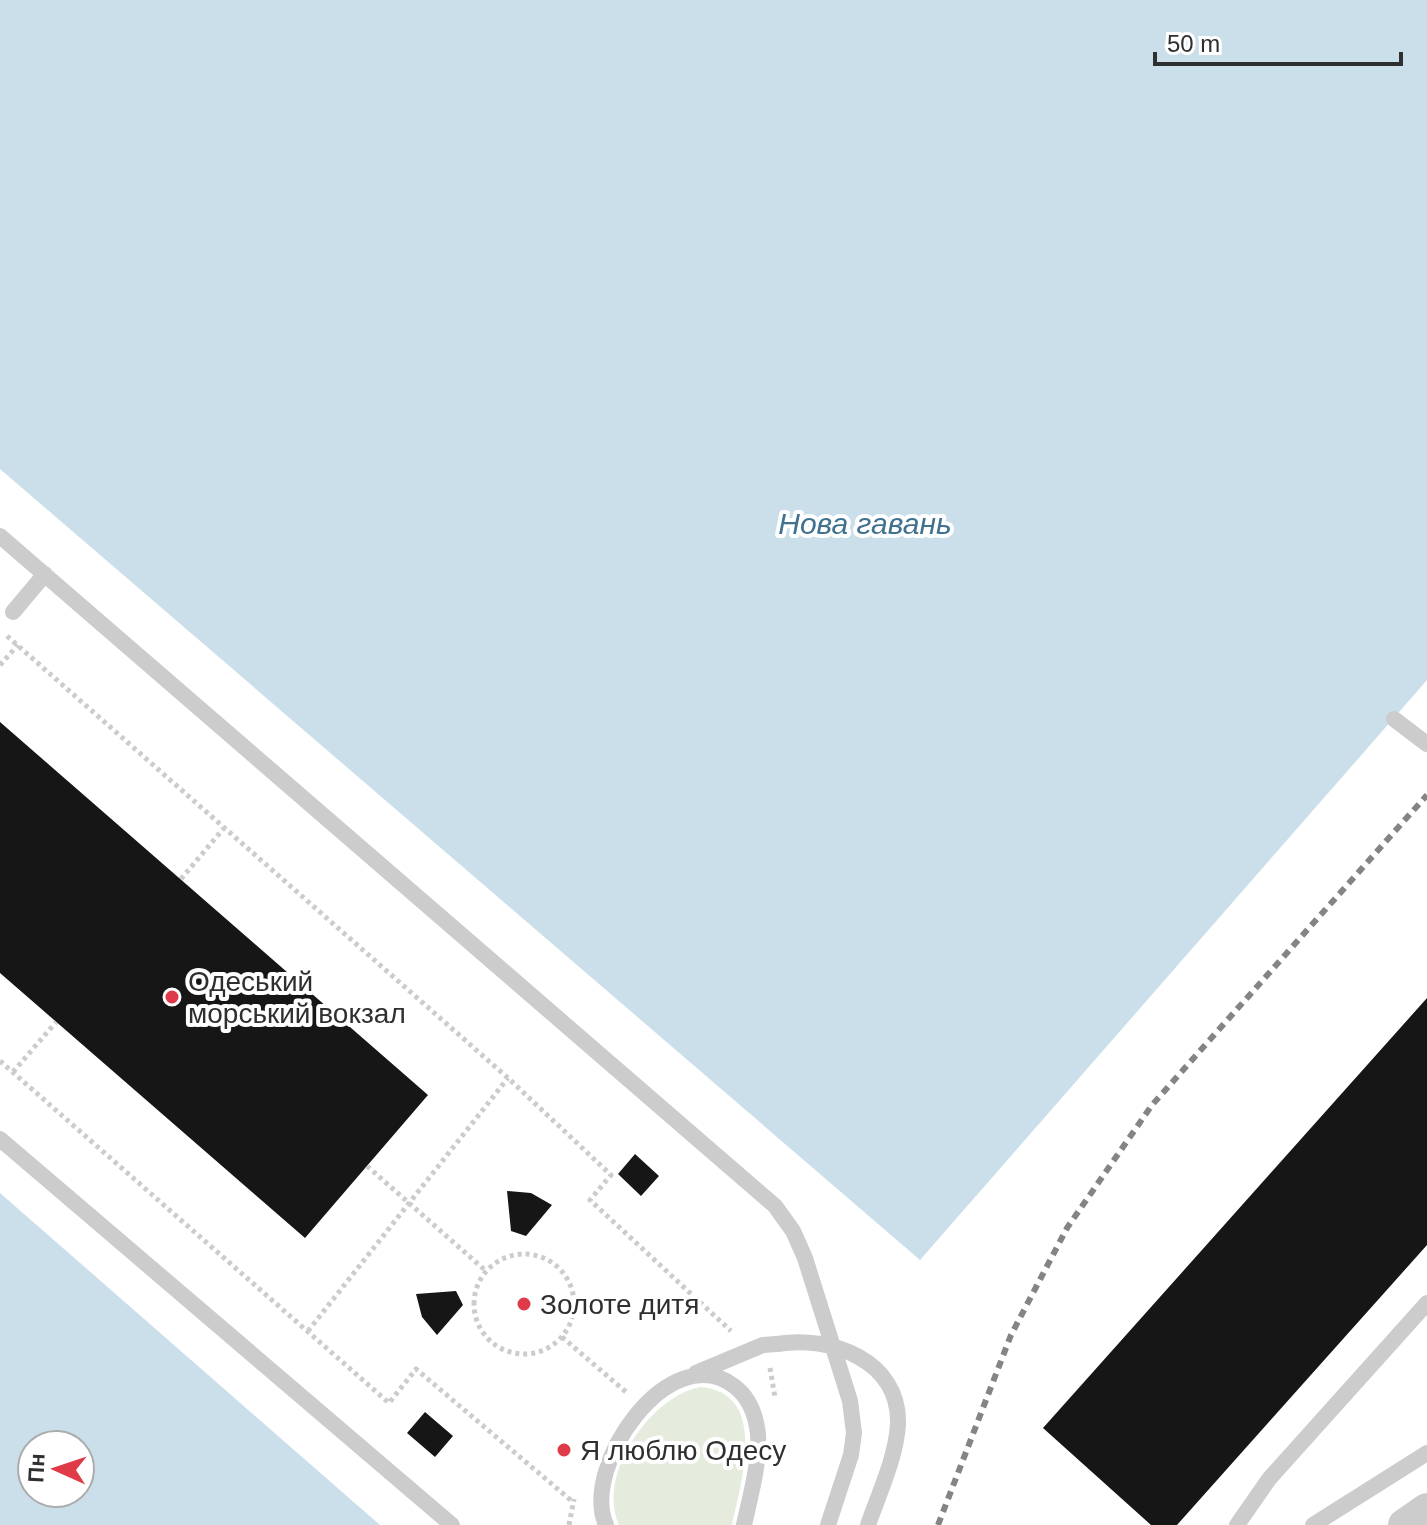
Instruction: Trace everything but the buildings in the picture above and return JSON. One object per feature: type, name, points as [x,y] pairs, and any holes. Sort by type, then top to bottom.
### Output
[{"type":"lane","points":[[0,536],[775,1206],[793,1231],[805,1258],[850,1401],[854,1433],[851,1455],[828,1525]]},
{"type":"lane","points":[[13,612],[45,574]]},
{"type":"lane","points":[[1394,719],[1427,744]]},
{"type":"lane","points":[[0,1139],[452,1525]]},
{"type":"lane","points":[[1237,1525],[1269,1479],[1427,1303]]},
{"type":"lane","points":[[603,1525],[600,1507],[606,1470],[623,1434],[646,1404],[663,1390],[689,1376],[770,1345],[817,1343],[842,1348],[876,1369],[891,1391],[898,1415],[896,1440],[868,1525]]},
{"type":"lane","points":[[689,1376],[714,1376],[727,1380],[739,1388],[756,1420],[758,1438],[744,1525]]},
{"type":"lane","points":[[1313,1525],[1427,1453]]},
{"type":"path","points":[[0,630],[508,1078],[611,1175],[590,1200],[731,1331]]},
{"type":"path","points":[[0,665],[18,645]]},
{"type":"path","points":[[181,879],[224,828]]},
{"type":"path","points":[[13,1072],[56,1022]]},
{"type":"path","points":[[0,1061],[389,1403],[416,1369],[573,1502]]},
{"type":"path","points":[[308,1331],[508,1078]]},
{"type":"path","points":[[367,1166],[486,1271]]},
{"type":"path","points":[[511,1255],[542,1257],[556,1265],[566,1277],[573,1300],[570,1323],[562,1337],[547,1349],[528,1355],[508,1353],[491,1343],[478,1328],[473,1309],[475,1289],[486,1271],[496,1261],[511,1255]]},
{"type":"path","points":[[720,1335],[754,1321],[770,1345],[776,1405]]},
{"type":"path","points":[[562,1337],[630,1396],[625,1402]]},
{"type":"path","points":[[569,1525],[576,1493]]},
{"type":"shaded area","points":[[701,1387],[722,1393],[736,1405],[743,1422],[744,1464],[732,1525],[619,1525],[614,1505],[615,1484],[633,1441],[647,1421],[664,1405],[682,1393]]},
{"type":"water","name":"Нова гавань","points":[[0,0],[1427,0],[1427,680],[920,1260],[0,469]]},
{"type":"water","points":[[0,1193],[380,1525],[0,1525]]},
{"type":"railway","points":[[938,1525],[1011,1335],[1067,1228],[1152,1105],[1427,795]]},
{"type":"place","name":"Одеський морський вокзал","points":[[172,997]]},
{"type":"place","name":"Золоте дитя","points":[[524,1304]]},
{"type":"place","name":"Я люблю Одесу","points":[[564,1450]]}]
